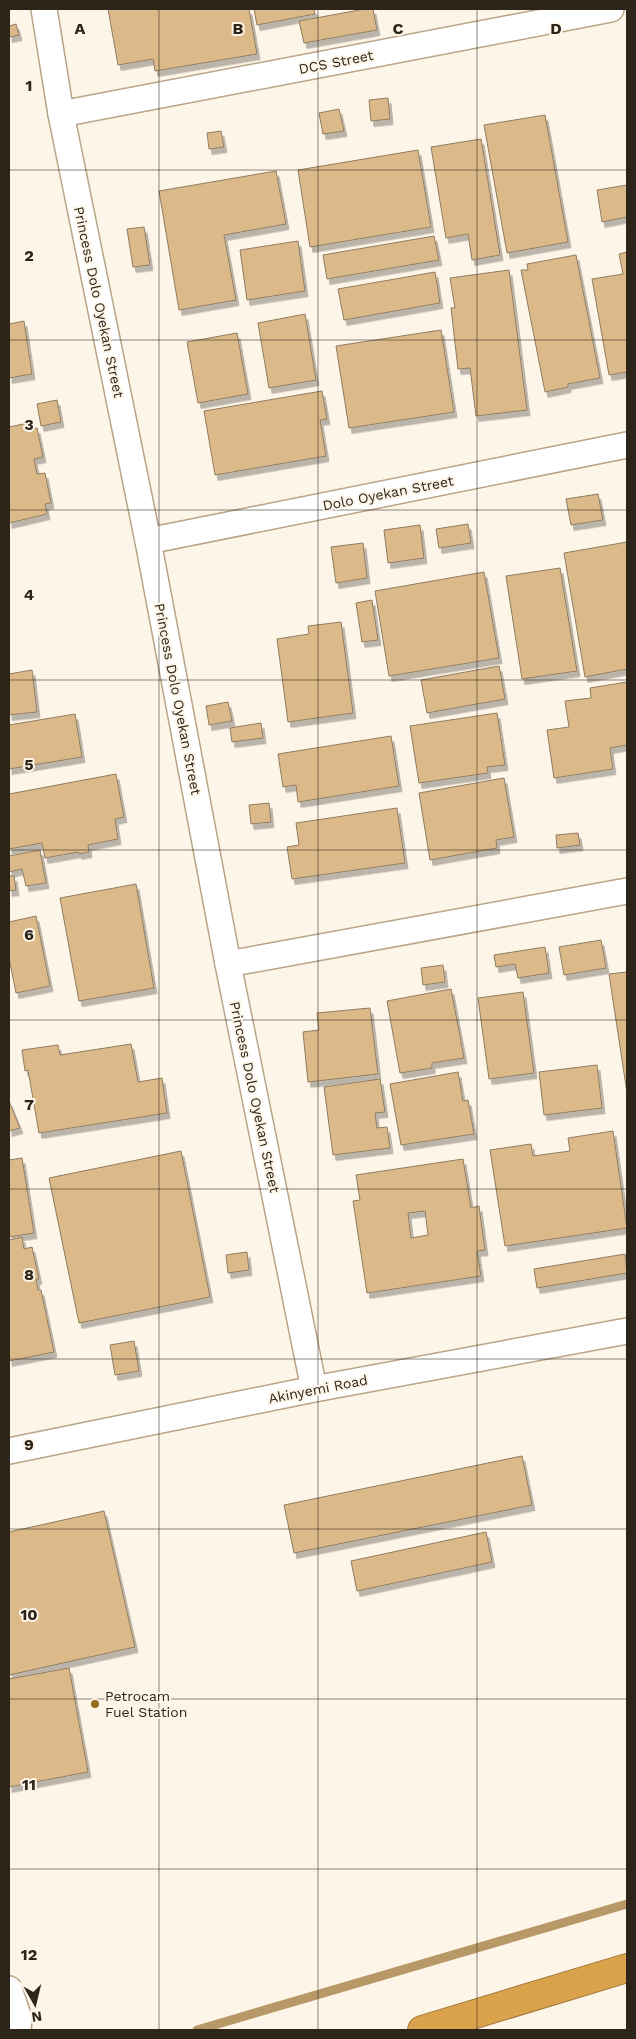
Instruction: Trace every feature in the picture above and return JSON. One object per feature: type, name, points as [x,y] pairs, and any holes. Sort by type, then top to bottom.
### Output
[{"type":"highway","points":[[422,2030],[627,1968]]},
{"type":"street","name":"Princess Dolo Oyekan Street","points":[[44,9],[61,114],[148,541],[228,964],[314,1389]]},
{"type":"street","name":"DCS Street","points":[[61,114],[611,9]]},
{"type":"street","name":"Dolo Oyekan Street","points":[[148,541],[627,444]]},
{"type":"street","points":[[228,964],[627,891]]},
{"type":"street","name":"Akinyemi Road","points":[[9,1451],[314,1389],[627,1331]]},
{"type":"street","points":[[9,1990],[23,2026]]},
{"type":"building","points":[[108,9],[249,9],[257,54],[155,71],[153,59],[118,65]]},
{"type":"building","points":[[254,9],[314,9],[315,14],[257,25]]},
{"type":"building","points":[[373,9],[377,30],[304,43],[299,21]]},
{"type":"building","points":[[16,24],[19,35],[9,37],[9,26]]},
{"type":"building","points":[[388,98],[390,119],[371,121],[369,100]]},
{"type":"building","points":[[339,109],[344,131],[323,134],[319,113]]},
{"type":"building","points":[[545,115],[568,242],[507,253],[484,125]]},
{"type":"building","points":[[221,131],[224,147],[209,149],[207,133]]},
{"type":"building","points":[[481,139],[500,255],[472,260],[468,234],[446,238],[431,147]]},
{"type":"building","points":[[418,150],[431,227],[310,247],[298,170]]},
{"type":"building","points":[[276,171],[286,224],[224,235],[236,300],[179,310],[159,191]]},
{"type":"building","points":[[627,185],[627,217],[602,222],[597,190]]},
{"type":"building","points":[[144,227],[150,265],[133,267],[127,229]]},
{"type":"building","points":[[434,236],[439,260],[327,279],[323,255]]},
{"type":"building","points":[[298,241],[305,291],[247,300],[240,250]]},
{"type":"building","points":[[627,252],[627,372],[609,375],[592,279],[623,274],[619,254]]},
{"type":"building","points":[[576,255],[600,378],[568,384],[568,387],[545,392],[521,270],[528,270],[527,264]]},
{"type":"building","points":[[509,270],[527,410],[476,416],[470,368],[458,369],[451,308],[455,308],[450,278]]},
{"type":"building","points":[[435,272],[440,303],[344,320],[338,289]]},
{"type":"building","points":[[305,314],[316,380],[269,388],[258,323]]},
{"type":"building","points":[[24,321],[32,374],[9,378],[9,324]]},
{"type":"building","points":[[441,330],[454,412],[349,428],[336,346]]},
{"type":"building","points":[[237,333],[248,394],[198,403],[187,342]]},
{"type":"building","points":[[322,391],[327,419],[320,420],[326,456],[215,475],[204,411]]},
{"type":"building","points":[[57,400],[61,422],[41,426],[37,404]]},
{"type":"building","points":[[28,423],[30,429],[37,428],[43,457],[34,459],[37,474],[45,473],[51,503],[45,504],[47,514],[9,523],[9,427]]},
{"type":"building","points":[[598,494],[603,520],[571,525],[566,499]]},
{"type":"building","points":[[468,524],[471,543],[439,548],[436,529]]},
{"type":"building","points":[[420,525],[424,558],[388,563],[384,530]]},
{"type":"building","points":[[627,542],[627,669],[585,677],[564,553]]},
{"type":"building","points":[[363,543],[367,578],[336,583],[331,547]]},
{"type":"building","points":[[560,568],[577,671],[522,679],[506,576]]},
{"type":"building","points":[[484,572],[499,658],[389,676],[375,591]]},
{"type":"building","points":[[372,600],[378,640],[362,642],[356,603]]},
{"type":"building","points":[[341,622],[353,713],[288,722],[277,639],[309,634],[308,626]]},
{"type":"building","points":[[499,666],[505,699],[427,713],[421,680]]},
{"type":"building","points":[[32,670],[37,712],[9,715],[9,674]]},
{"type":"building","points":[[627,682],[627,745],[610,748],[613,769],[554,778],[547,730],[569,727],[565,701],[591,698],[590,688]]},
{"type":"building","points":[[228,702],[232,721],[209,725],[206,706]]},
{"type":"building","points":[[497,713],[505,765],[487,767],[488,773],[419,783],[410,726]]},
{"type":"building","points":[[75,714],[82,757],[9,769],[9,725]]},
{"type":"building","points":[[261,723],[263,738],[232,742],[230,728]]},
{"type":"building","points":[[391,736],[399,786],[298,802],[296,785],[283,787],[278,754]]},
{"type":"building","points":[[116,774],[124,817],[115,819],[118,839],[88,845],[89,852],[45,858],[42,843],[9,849],[9,794]]},
{"type":"building","points":[[504,778],[514,837],[496,840],[497,848],[430,860],[419,793]]},
{"type":"building","points":[[269,803],[271,822],[251,824],[249,805]]},
{"type":"building","points":[[397,808],[405,863],[292,879],[287,847],[299,845],[296,823]]},
{"type":"building","points":[[578,833],[580,845],[557,848],[556,835]]},
{"type":"building","points":[[40,850],[46,883],[26,886],[22,869],[9,872],[9,856]]},
{"type":"building","points":[[9,876],[14,876],[16,890],[9,891]]},
{"type":"building","points":[[136,884],[154,988],[79,1001],[60,898]]},
{"type":"building","points":[[36,916],[50,986],[16,993],[9,958],[9,922]]},
{"type":"building","points":[[601,940],[606,968],[564,975],[559,947]]},
{"type":"building","points":[[545,947],[549,973],[518,978],[515,964],[496,967],[494,955]]},
{"type":"building","points":[[443,965],[445,982],[423,985],[421,968]]},
{"type":"building","points":[[627,972],[627,1093],[609,974]]},
{"type":"building","points":[[451,989],[464,1058],[432,1063],[432,1068],[400,1073],[387,1001]]},
{"type":"building","points":[[523,992],[534,1073],[489,1079],[478,998]]},
{"type":"building","points":[[370,1008],[378,1074],[308,1082],[303,1032],[319,1030],[317,1013]]},
{"type":"building","points":[[131,1044],[138,1082],[162,1078],[167,1113],[39,1133],[28,1070],[25,1071],[22,1050],[58,1045],[60,1055]]},
{"type":"building","points":[[597,1065],[602,1108],[544,1115],[539,1072]]},
{"type":"building","points":[[458,1072],[463,1101],[468,1100],[474,1134],[401,1145],[390,1084]]},
{"type":"building","points":[[380,1079],[385,1112],[375,1113],[377,1128],[387,1127],[390,1148],[333,1155],[324,1087]]},
{"type":"building","points":[[9,1101],[20,1128],[9,1131]]},
{"type":"building","points":[[613,1131],[627,1228],[505,1246],[490,1150],[531,1144],[533,1156],[570,1151],[568,1138]]},
{"type":"building","points":[[181,1151],[210,1297],[79,1323],[49,1178]]},
{"type":"building","points":[[22,1158],[34,1233],[9,1237],[9,1160]]},
{"type":"building","points":[[463,1159],[471,1208],[479,1206],[485,1250],[477,1251],[481,1276],[367,1293],[353,1201],[360,1200],[356,1175]],"holes":[[[425,1211],[428,1235],[411,1238],[408,1213]]]},
{"type":"building","points":[[22,1237],[24,1249],[32,1247],[39,1279],[36,1279],[38,1290],[41,1290],[54,1352],[9,1361],[9,1240]]},
{"type":"building","points":[[247,1252],[249,1270],[228,1273],[226,1255]]},
{"type":"building","points":[[625,1254],[627,1273],[537,1288],[534,1269]]},
{"type":"building","points":[[134,1341],[139,1371],[115,1375],[110,1345]]},
{"type":"building","points":[[522,1456],[532,1505],[294,1553],[284,1505]]},
{"type":"building","points":[[104,1511],[135,1647],[9,1675],[9,1532]]},
{"type":"building","points":[[486,1532],[492,1562],[357,1591],[351,1561]]},
{"type":"building","points":[[69,1668],[88,1772],[9,1787],[9,1679]]},
{"type":"waterway","points":[[197,2030],[627,1904]]},
{"type":"place","name":"Petrocam Fuel Station","points":[[95,1704]]}]
